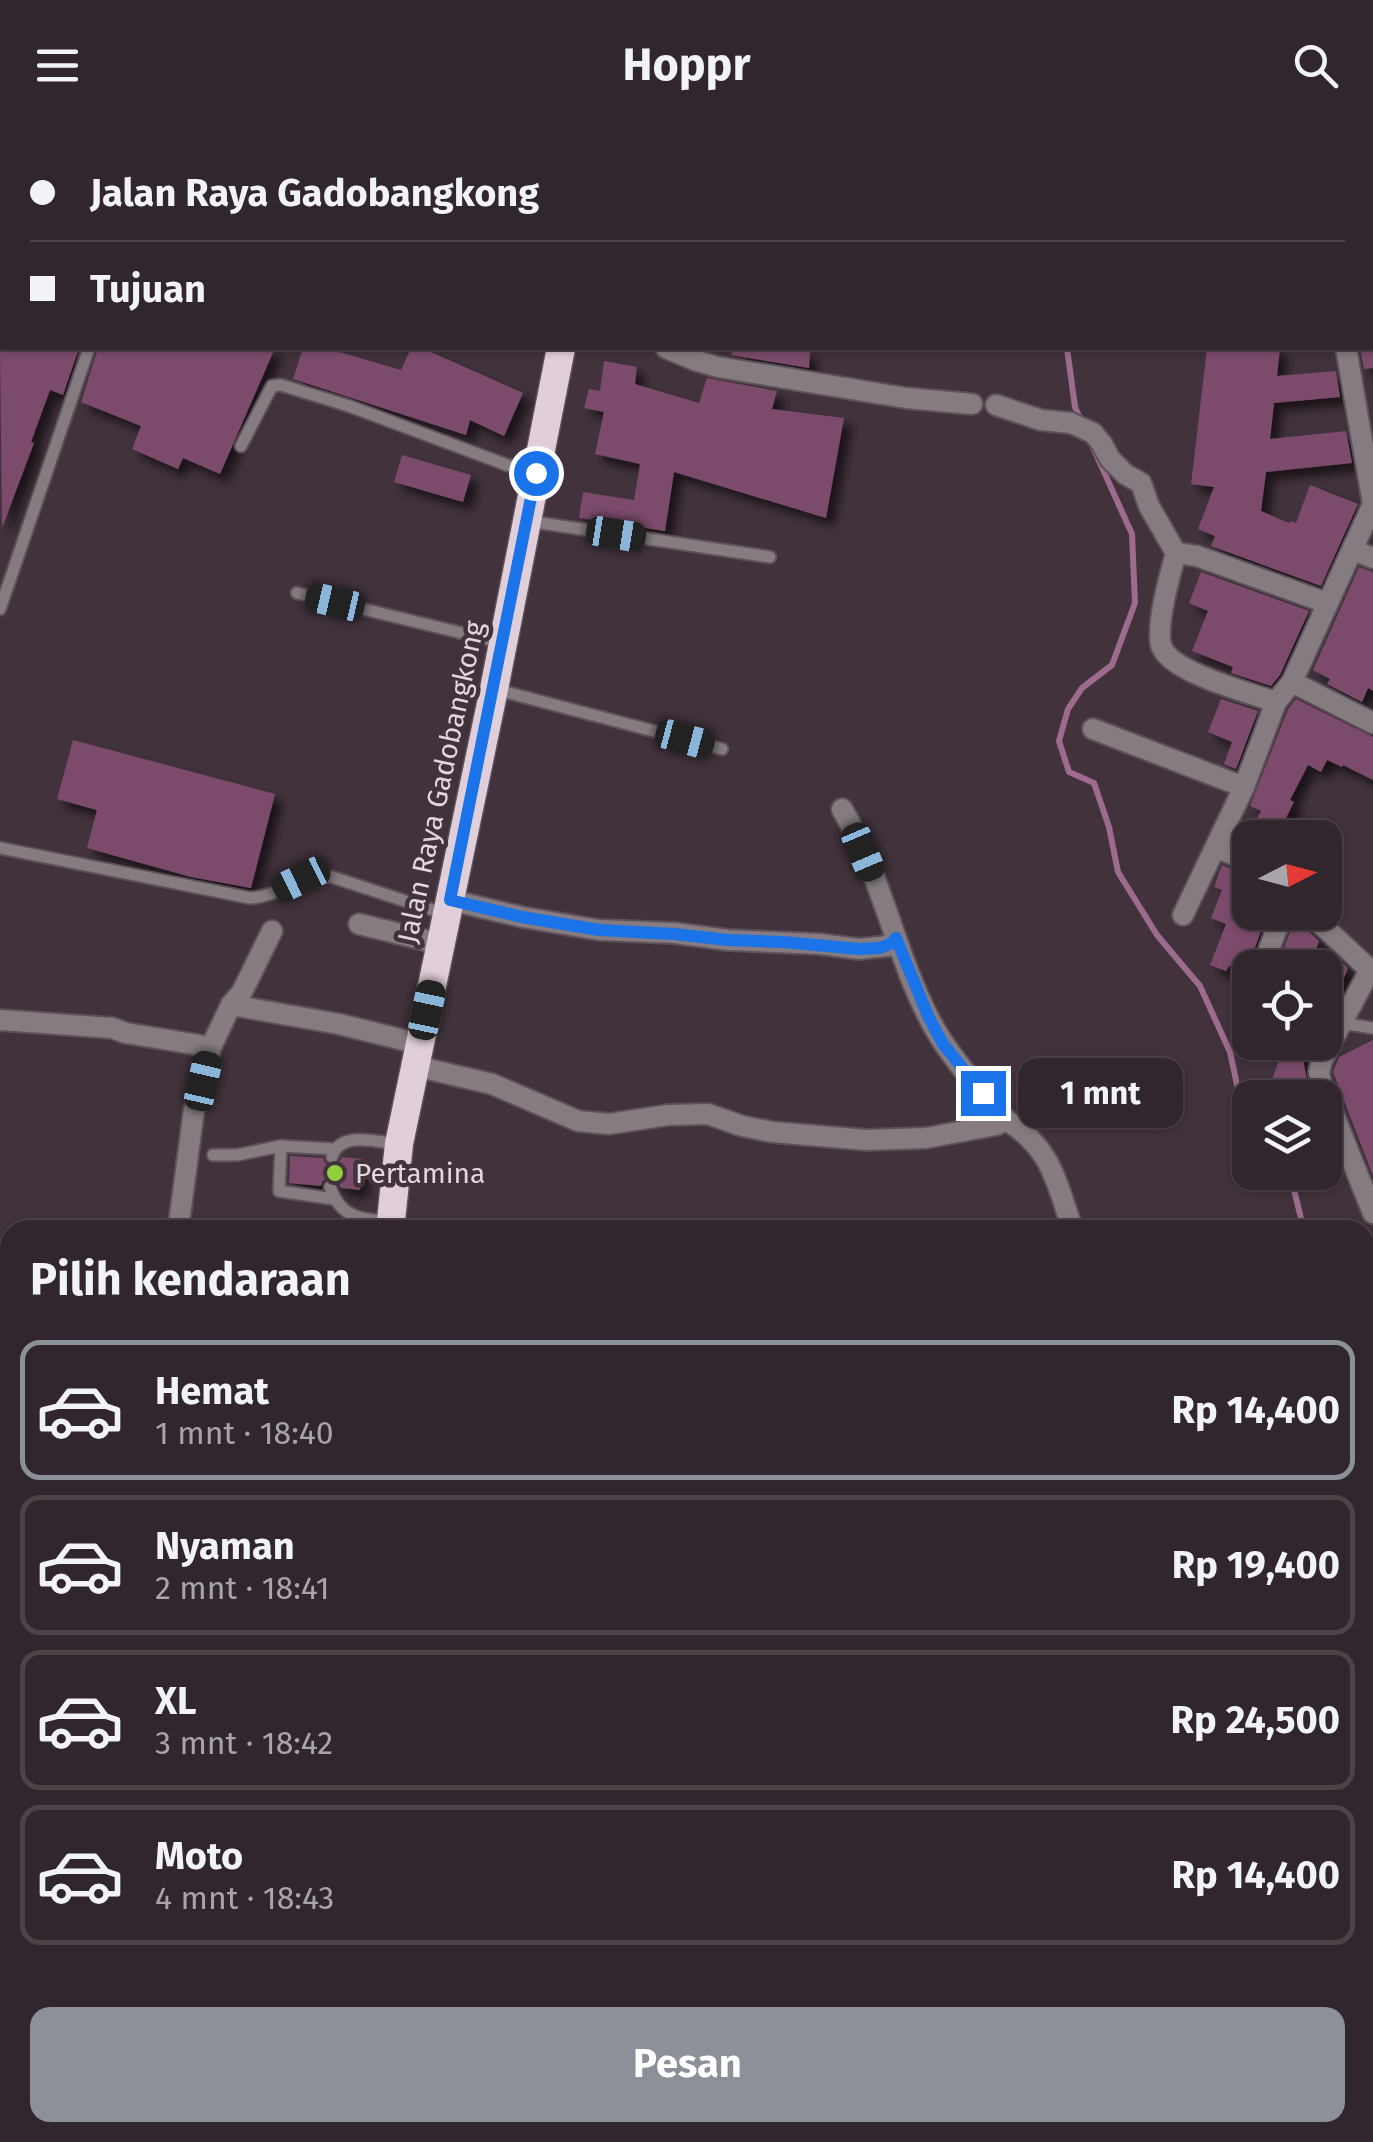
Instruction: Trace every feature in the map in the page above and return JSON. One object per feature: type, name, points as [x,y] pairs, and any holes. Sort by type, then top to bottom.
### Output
[{"type":"highway","name":"Jalan Raya Gadobangkong","points":[[391,1220],[399,1144],[561,350]]},
{"type":"street","points":[[670,350],[718,367],[906,398],[972,404]]},
{"type":"street","points":[[1184,915],[1244,787],[1276,702],[1292,682],[1373,504],[1346,350]]},
{"type":"street","points":[[996,405],[1041,420],[1071,423],[1093,433],[1110,460],[1141,484],[1176,553],[1160,633],[1165,654],[1184,668],[1276,702]]},
{"type":"street","points":[[1352,550],[1373,558]]},
{"type":"street","points":[[1176,553],[1197,556],[1327,603]]},
{"type":"street","points":[[1292,682],[1373,723]]},
{"type":"street","points":[[1094,729],[1244,787]]},
{"type":"street","points":[[842,809],[943,1044],[1006,1120],[1040,1148],[1069,1220]]},
{"type":"street","points":[[1216,847],[1232,854]]},
{"type":"street","points":[[449,907],[599,930],[728,940],[859,949],[880,948],[896,938]]},
{"type":"street","points":[[360,924],[441,944]]},
{"type":"street","points":[[179,1220],[194,1110],[211,1046],[272,930]]},
{"type":"street","points":[[1327,930],[1371,971],[1342,1020]]},
{"type":"street","points":[[231,1005],[339,1024],[578,1120],[609,1124],[668,1115],[708,1114],[772,1132],[867,1140],[926,1138],[1006,1120]]},
{"type":"street","points":[[0,1020],[112,1028],[211,1046]]},
{"type":"street","points":[[1322,1060],[1321,1083],[1373,1213]]},
{"type":"lane","points":[[0,608],[87,350]]},
{"type":"lane","points":[[242,446],[272,386],[281,385],[536,473]]},
{"type":"lane","points":[[527,521],[770,558]]},
{"type":"lane","points":[[297,593],[503,642]]},
{"type":"lane","points":[[494,688],[722,748]]},
{"type":"lane","points":[[0,848],[250,898],[266,897],[301,879],[316,876],[449,907]]},
{"type":"lane","points":[[1342,1022],[1373,1028]]},
{"type":"lane","points":[[213,1155],[237,1156],[281,1146],[333,1152],[342,1142],[351,1140],[399,1144]]},
{"type":"lane","points":[[281,1146],[279,1191],[332,1193],[342,1210],[367,1220]]},
{"type":"building","points":[[0,350],[78,350],[63,395],[50,390],[2,528]]},
{"type":"building","points":[[97,350],[274,350],[220,474],[183,458],[178,469],[132,449],[141,426],[81,402]]},
{"type":"building","points":[[302,350],[333,350],[401,370],[410,350],[426,350],[523,393],[504,436],[470,420],[466,435],[293,379]]},
{"type":"building","points":[[733,350],[810,351],[809,368],[731,355]]},
{"type":"building","points":[[1207,350],[1280,350],[1277,376],[1336,371],[1340,397],[1274,403],[1270,439],[1346,431],[1352,463],[1266,472],[1261,511],[1296,523],[1310,485],[1358,504],[1321,586],[1211,546],[1215,536],[1198,529],[1214,487],[1191,484]]},
{"type":"building","points":[[1360,350],[1373,350],[1373,368],[1364,369]]},
{"type":"building","points":[[604,361],[637,367],[635,384],[699,403],[707,378],[777,391],[772,409],[844,418],[826,518],[674,472],[665,531],[579,518],[583,492],[634,500],[640,464],[595,454],[604,412],[584,408],[589,389],[600,391]]},
{"type":"building","points":[[402,455],[471,475],[463,502],[394,482]]},
{"type":"building","points":[[1359,567],[1373,572],[1373,691],[1368,688],[1362,702],[1327,684],[1330,679],[1313,670]]},
{"type":"building","points":[[1201,572],[1309,611],[1280,675],[1271,686],[1231,673],[1233,667],[1192,651],[1208,611],[1189,603]]},
{"type":"building","points":[[1221,699],[1258,711],[1236,769],[1224,764],[1232,742],[1208,732]]},
{"type":"building","points":[[1296,699],[1373,737],[1373,780],[1327,760],[1321,772],[1308,765],[1290,800],[1294,802],[1285,820],[1256,820],[1261,811],[1250,806],[1288,709]]},
{"type":"building","points":[[73,740],[275,794],[251,888],[191,877],[87,848],[97,810],[57,799]]},
{"type":"building","points":[[1222,865],[1232,869],[1232,930],[1262,930],[1254,950],[1232,950],[1232,967],[1226,971],[1210,965],[1226,924],[1211,918],[1222,890],[1214,887]]},
{"type":"building","points":[[1291,930],[1307,930],[1319,941],[1318,950],[1283,950]]},
{"type":"building","points":[[1373,1040],[1373,1176],[1342,1095],[1342,1080],[1336,1080],[1333,1072],[1342,1056]]},
{"type":"building","points":[[1279,1060],[1303,1060],[1307,1080],[1272,1080]]},
{"type":"building","points":[[290,1156],[323,1158],[332,1166],[342,1157],[363,1159],[360,1190],[341,1188],[330,1178],[321,1186],[289,1183]]},
{"type":"waterway","points":[[1067,350],[1075,407],[1082,423]]},
{"type":"waterway","points":[[1091,443],[1132,534],[1135,603],[1112,665],[1082,688],[1068,709],[1059,741],[1069,772],[1094,783],[1109,827],[1118,872],[1157,935],[1200,986],[1230,1052],[1236,1080]]},
{"type":"waterway","points":[[1294,1190],[1302,1220]]},
{"type":"place","name":"Pertamina","points":[[335,1173]]},
{"type":"route","points":[[536,473],[450,900],[599,930],[859,949],[880,948],[896,938],[943,1044],[983,1093]]}]
